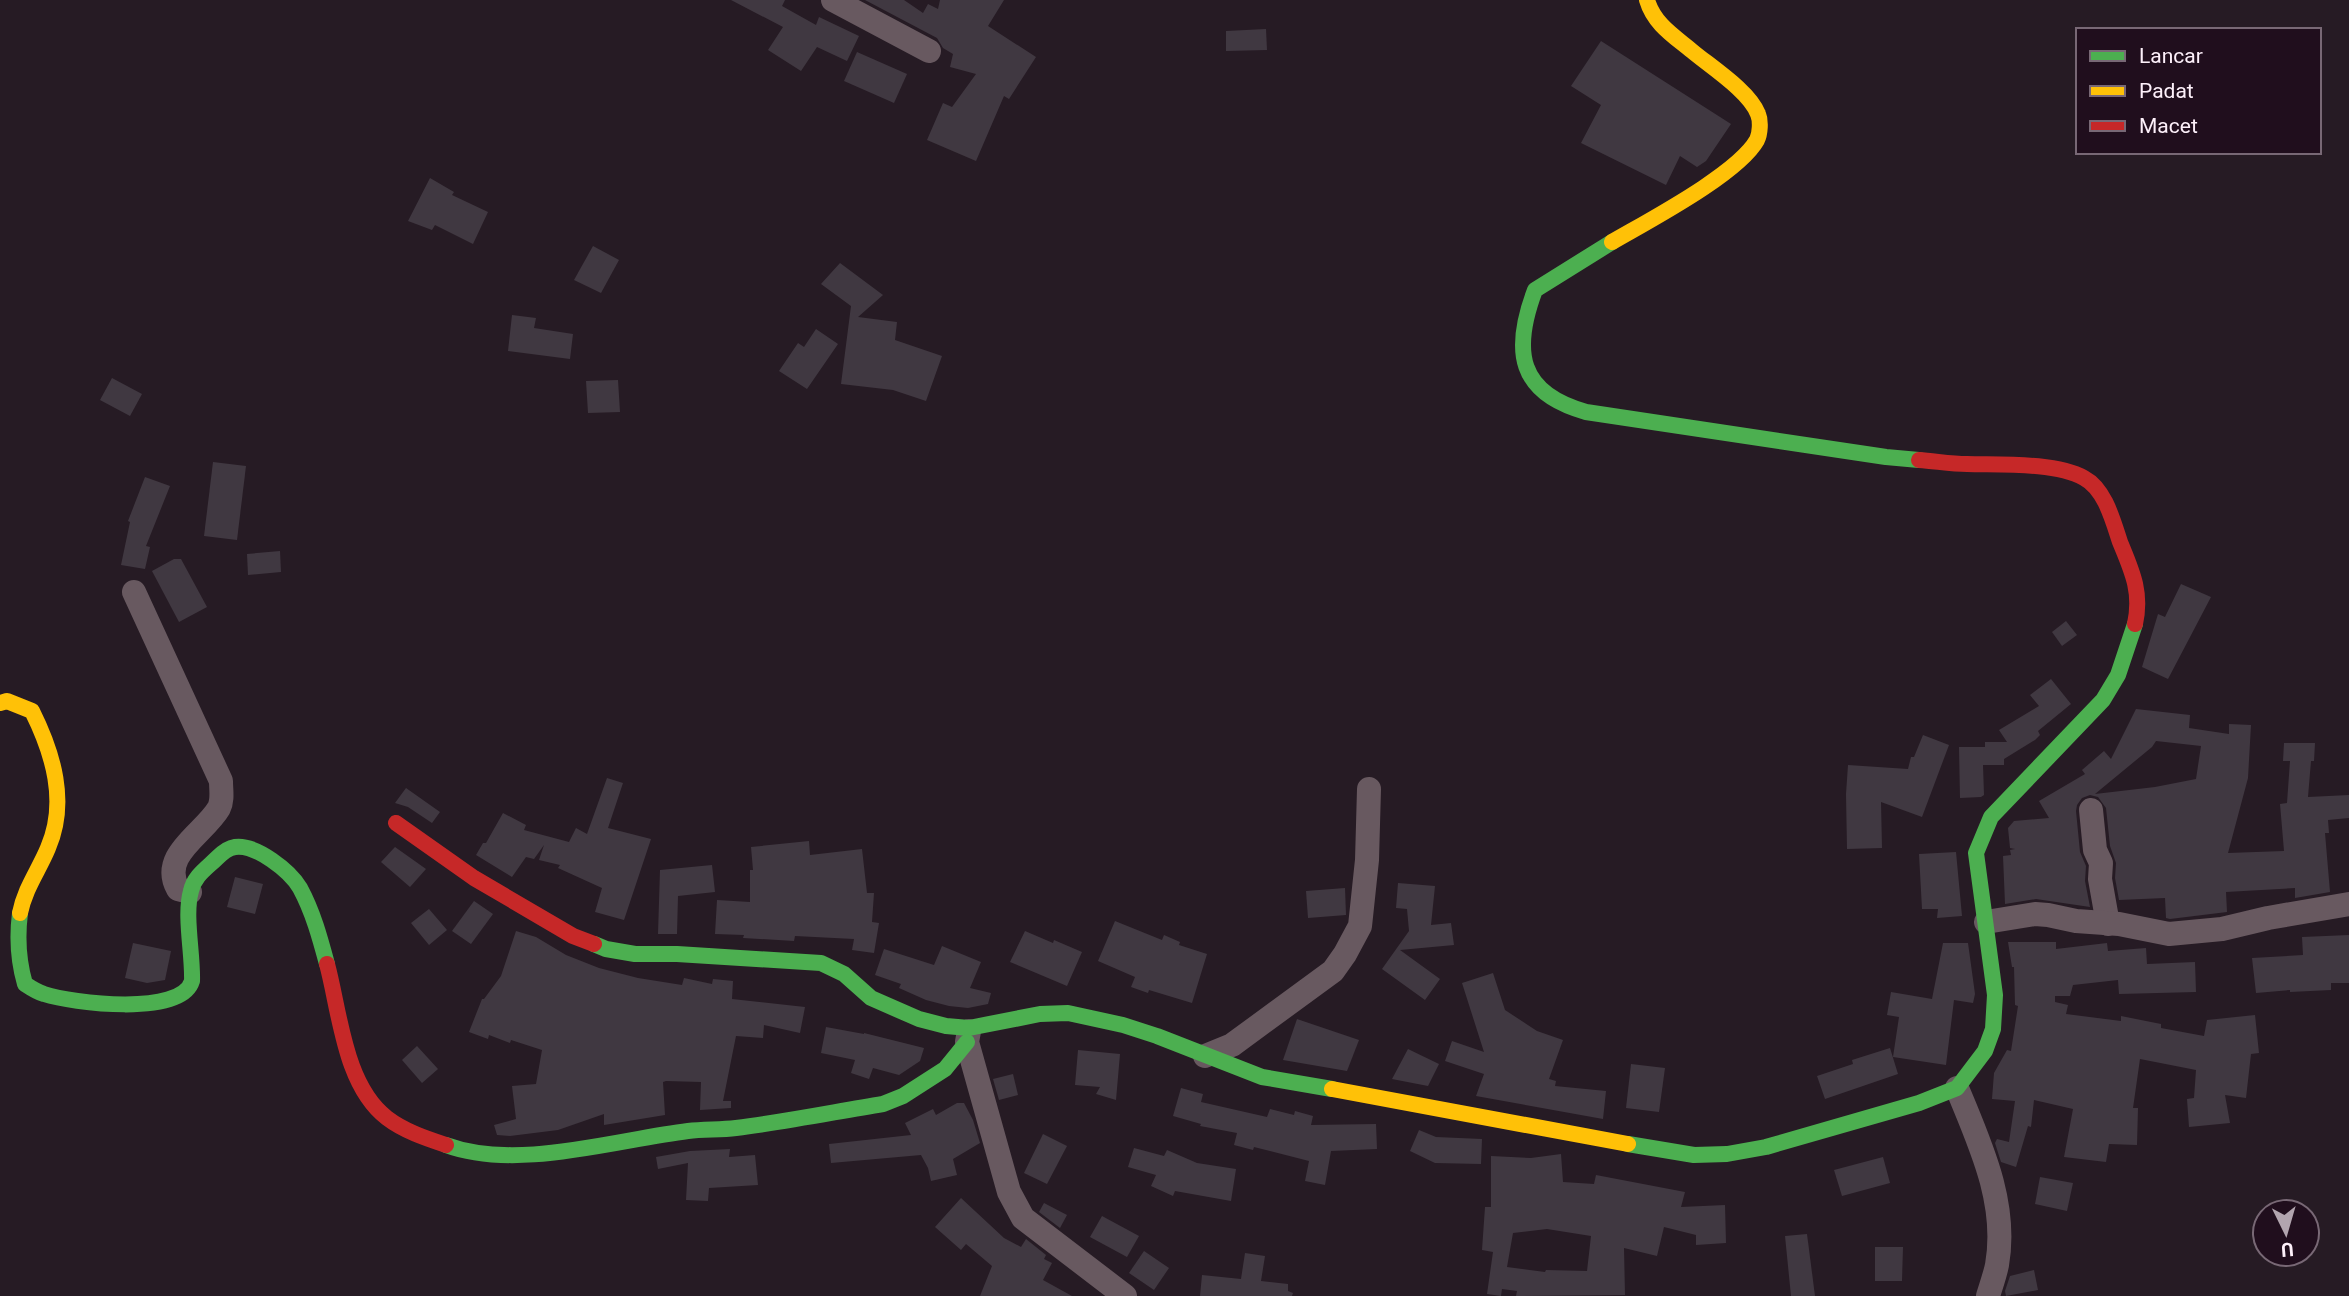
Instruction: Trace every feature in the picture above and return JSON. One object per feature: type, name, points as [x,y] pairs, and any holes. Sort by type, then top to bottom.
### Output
[{"type":"street","points":[[833,0],[929,51]]},
{"type":"street","points":[[396,823],[474,878],[573,936],[606,949],[635,954],[704,955],[821,963],[844,974],[871,998],[919,1020],[946,1026],[968,1035],[1040,1014],[1068,1013],[1123,1025],[1157,1036],[1262,1077],[1518,1125],[1694,1154],[1727,1154],[1766,1147],[1919,1103],[1958,1088],[1985,1051],[1993,1029],[1995,995],[1976,853],[1991,817],[2007,797],[2092,713],[2111,688],[2134,629],[2138,606],[2135,580],[2108,509],[2085,478],[2031,466],[1963,464],[1886,457],[1586,412],[1563,405],[1534,383],[1525,365],[1524,340],[1529,304],[1535,290],[1730,170],[1756,140],[1760,126],[1758,114],[1750,102],[1660,25],[1647,0]]},
{"type":"street","points":[[134,592],[221,781],[220,806],[176,858],[173,880],[178,889],[190,892]]},
{"type":"street","points":[[0,703],[7,701],[32,711],[45,734],[56,771],[54,831],[44,858],[25,894],[19,918],[20,971],[25,984],[43,994],[74,1001],[102,1003],[158,1001],[183,995],[190,988],[192,979],[189,921],[190,892],[195,879],[222,853],[234,847],[247,848],[265,855],[299,886],[314,920],[341,1032],[366,1096],[385,1117],[407,1131],[464,1152],[510,1156],[608,1145],[883,1104],[903,1096],[945,1069],[968,1035]]},
{"type":"street","points":[[1205,1056],[1232,1045],[1333,971],[1345,954],[1360,926],[1367,860],[1369,789]]},
{"type":"street","points":[[2091,810],[2108,923]]},
{"type":"street","points":[[1986,922],[2035,914],[2119,924],[2169,934],[2222,929],[2349,904]]},
{"type":"street","points":[[968,1035],[1009,1192],[1023,1218],[1125,1296]]},
{"type":"street","points":[[1958,1088],[1988,1164],[1997,1207],[2000,1230],[1997,1265],[1988,1296]]},
{"type":"building","points":[[731,0],[785,0],[782,6],[816,25],[819,17],[859,36],[847,61],[817,47],[801,71],[768,50],[783,27]]},
{"type":"building","points":[[865,0],[904,0],[923,13],[928,4],[938,9],[940,0],[1004,0],[988,26],[1036,57],[1009,99],[1004,96],[976,161],[927,140],[943,103],[952,107],[976,74],[950,67],[953,54],[943,48],[937,38]]},
{"type":"building","points":[[1266,29],[1267,50],[1226,51],[1226,31]]},
{"type":"building","points":[[1601,41],[1731,124],[1706,161],[1697,167],[1680,156],[1666,185],[1581,143],[1601,105],[1571,86]]},
{"type":"building","points":[[857,52],[907,74],[894,103],[844,81]]},
{"type":"building","points":[[430,178],[454,192],[452,195],[488,212],[473,244],[435,225],[432,230],[408,221]]},
{"type":"building","points":[[593,246],[619,260],[601,293],[574,280]]},
{"type":"building","points":[[840,263],[883,295],[858,317],[897,322],[895,340],[942,356],[926,401],[893,390],[841,384],[851,306],[821,284]]},
{"type":"building","points":[[512,315],[536,318],[534,328],[573,334],[570,359],[508,351]]},
{"type":"building","points":[[816,329],[838,344],[807,389],[779,371],[798,343],[804,347]]},
{"type":"building","points":[[112,378],[142,394],[130,416],[100,400]]},
{"type":"building","points":[[618,380],[620,412],[588,413],[586,381]]},
{"type":"building","points":[[213,462],[246,466],[237,540],[204,536]]},
{"type":"building","points":[[145,477],[170,486],[146,546],[150,547],[145,569],[121,565],[130,522],[128,521]]},
{"type":"building","points":[[280,551],[281,572],[248,575],[247,554]]},
{"type":"building","points":[[174,559],[181,559],[207,607],[179,622],[152,571]]},
{"type":"building","points":[[2181,584],[2211,597],[2168,679],[2142,667],[2158,614],[2165,617]]},
{"type":"building","points":[[2066,621],[2077,635],[2062,646],[2052,632]]},
{"type":"building","points":[[2051,679],[2071,704],[2038,731],[2040,735],[2035,740],[2004,759],[2004,765],[1983,765],[1984,795],[1960,798],[1959,747],[1985,747],[1985,742],[2007,742],[1999,730],[2039,706],[2030,695]]},
{"type":"building","points":[[2136,709],[2190,715],[2189,728],[2229,734],[2229,724],[2251,725],[2248,778],[2228,853],[2284,851],[2280,804],[2287,803],[2290,761],[2283,761],[2284,743],[2315,743],[2308,797],[2349,795],[2349,818],[2328,820],[2329,833],[2325,833],[2330,892],[2295,898],[2295,888],[2226,892],[2227,912],[2170,919],[2166,918],[2165,898],[2119,900],[2115,878],[2116,863],[2110,846],[2106,808],[2098,797],[2090,795],[2082,798],[2076,811],[2090,907],[2036,899],[2005,904],[2003,856],[2011,855],[2010,850],[2015,849],[2010,848],[2008,828],[2014,821],[2049,818],[2039,801],[2085,774],[2082,770],[2104,751],[2111,759]],"holes":[[[2156,741],[2201,746],[2196,779],[2095,794]]]},
{"type":"building","points":[[1923,735],[1949,745],[1922,817],[1881,802],[1882,848],[1847,849],[1848,765],[1908,769]]},
{"type":"building","points":[[607,778],[623,783],[608,828],[651,839],[624,920],[595,912],[602,888],[558,868],[560,865],[539,860],[544,845],[534,859],[526,857],[512,877],[476,855],[503,813],[526,825],[524,830],[569,842],[576,828],[587,834]]},
{"type":"building","points":[[406,788],[440,812],[432,823],[408,807],[395,803]]},
{"type":"building","points":[[809,841],[810,855],[862,849],[867,893],[874,893],[872,922],[879,923],[874,953],[852,950],[854,939],[795,936],[794,941],[715,934],[717,900],[750,902],[750,870],[753,870],[751,847]]},
{"type":"building","points":[[395,847],[426,869],[410,887],[381,862]]},
{"type":"building","points":[[1956,852],[1962,916],[1937,918],[1938,909],[1922,909],[1919,854]]},
{"type":"building","points":[[712,865],[715,892],[678,896],[677,934],[658,934],[660,870]]},
{"type":"building","points":[[235,877],[263,884],[255,914],[227,907]]},
{"type":"building","points":[[1398,883],[1435,886],[1431,925],[1451,923],[1454,945],[1400,950],[1440,979],[1425,1000],[1382,969],[1409,931],[1407,909],[1396,908]]},
{"type":"building","points":[[1345,888],[1346,915],[1308,918],[1306,891]]},
{"type":"building","points":[[474,901],[493,914],[471,944],[452,931]]},
{"type":"building","points":[[429,909],[447,930],[429,945],[411,923]]},
{"type":"building","points":[[1115,921],[1162,940],[1164,935],[1180,942],[1179,945],[1207,954],[1192,1003],[1131,987],[1135,977],[1098,961]]},
{"type":"building","points":[[516,931],[536,937],[566,955],[599,968],[638,978],[682,985],[684,978],[712,984],[713,979],[733,981],[732,999],[805,1007],[800,1033],[764,1025],[763,1038],[736,1036],[723,1101],[731,1101],[731,1108],[700,1110],[701,1082],[666,1081],[663,1082],[665,1115],[604,1125],[604,1114],[558,1130],[497,1135],[494,1125],[516,1119],[512,1086],[536,1084],[542,1050],[511,1040],[510,1043],[489,1035],[488,1039],[469,1032],[482,999],[501,976]]},
{"type":"building","points":[[1025,931],[1082,952],[1067,986],[1010,962]]},
{"type":"building","points":[[2349,935],[2349,983],[2331,983],[2331,990],[2256,993],[2252,958],[2303,955],[2302,937]]},
{"type":"building","points":[[2008,942],[2056,942],[2056,949],[2107,943],[2108,951],[2146,948],[2147,964],[2195,962],[2196,992],[2119,994],[2118,980],[2073,985],[2070,996],[2055,996],[2055,1002],[2068,1005],[2066,1014],[2121,1021],[2121,1016],[2161,1024],[2161,1028],[2204,1036],[2207,1020],[2255,1015],[2259,1053],[2251,1054],[2246,1098],[2225,1095],[2230,1123],[2189,1127],[2187,1099],[2194,1098],[2196,1070],[2140,1059],[2133,1108],[2138,1108],[2137,1145],[2109,1144],[2106,1162],[2064,1157],[2073,1109],[2034,1100],[2031,1127],[2028,1126],[2016,1167],[2001,1162],[1995,1143],[1997,1139],[2009,1142],[2015,1101],[1992,1099],[1994,1073],[2007,1050],[2011,1051],[2018,1006],[2015,1005],[2014,967]]},
{"type":"building","points":[[133,943],[171,951],[165,980],[147,983],[125,978]]},
{"type":"building","points":[[1943,943],[1968,943],[1975,994],[1973,1003],[1954,1000],[1946,1065],[1893,1057],[1899,1017],[1887,1015],[1891,992],[1932,999]]},
{"type":"building","points":[[942,946],[981,962],[970,988],[991,993],[988,1004],[968,1008],[949,1006],[926,1000],[899,988],[901,984],[875,975],[884,949],[934,965]]},
{"type":"building","points":[[1493,973],[1505,1010],[1537,1031],[1563,1040],[1549,1079],[1556,1081],[1555,1086],[1606,1091],[1603,1119],[1476,1096],[1484,1074],[1445,1061],[1452,1041],[1484,1052],[1462,983]]},
{"type":"building","points":[[1297,1019],[1359,1040],[1347,1071],[1283,1060]]},
{"type":"building","points":[[826,1027],[924,1048],[920,1061],[899,1075],[873,1068],[869,1079],[851,1073],[855,1060],[821,1053]]},
{"type":"building","points":[[417,1046],[438,1069],[422,1083],[402,1060]]},
{"type":"building","points":[[1890,1048],[1898,1074],[1825,1099],[1817,1076],[1853,1064],[1852,1060]]},
{"type":"building","points":[[1408,1049],[1439,1064],[1428,1086],[1392,1079]]},
{"type":"building","points":[[1078,1050],[1120,1054],[1116,1100],[1096,1094],[1100,1087],[1075,1085]]},
{"type":"building","points":[[1631,1064],[1665,1068],[1659,1112],[1626,1108]]},
{"type":"building","points":[[1013,1074],[1018,1095],[999,1100],[993,1079]]},
{"type":"building","points":[[1181,1088],[1203,1094],[1201,1102],[1267,1117],[1270,1109],[1313,1116],[1311,1125],[1376,1124],[1377,1149],[1331,1151],[1325,1185],[1305,1181],[1309,1161],[1254,1147],[1253,1150],[1234,1145],[1237,1133],[1200,1126],[1201,1124],[1173,1116]]},
{"type":"building","points":[[957,1103],[964,1103],[980,1143],[953,1159],[957,1175],[931,1181],[921,1155],[831,1163],[829,1144],[911,1135],[905,1123],[933,1109],[936,1115]]},
{"type":"building","points":[[1419,1130],[1436,1137],[1482,1139],[1481,1164],[1435,1163],[1410,1151]]},
{"type":"building","points":[[1043,1134],[1067,1146],[1047,1184],[1024,1173]]},
{"type":"building","points":[[1134,1148],[1164,1156],[1167,1150],[1197,1163],[1236,1169],[1231,1201],[1175,1191],[1173,1196],[1151,1186],[1156,1175],[1128,1167]]},
{"type":"building","points":[[730,1149],[729,1157],[755,1155],[758,1185],[709,1188],[708,1201],[686,1200],[688,1163],[658,1169],[656,1157],[690,1151]]},
{"type":"building","points":[[1561,1154],[1563,1182],[1594,1184],[1596,1175],[1685,1192],[1681,1207],[1725,1205],[1726,1243],[1696,1245],[1696,1235],[1664,1227],[1657,1256],[1624,1248],[1625,1295],[1516,1296],[1517,1291],[1502,1289],[1501,1296],[1487,1294],[1493,1252],[1482,1250],[1485,1207],[1491,1207],[1491,1156],[1531,1158]],"holes":[[[1547,1229],[1591,1236],[1587,1271],[1545,1272],[1507,1267],[1513,1233]]]},
{"type":"building","points":[[1883,1157],[1890,1183],[1842,1196],[1834,1170]]},
{"type":"building","points":[[2040,1177],[2073,1183],[2067,1211],[2035,1204]]},
{"type":"building","points":[[961,1198],[1004,1238],[1021,1247],[1026,1239],[1046,1255],[1044,1259],[1052,1263],[1043,1280],[1072,1296],[980,1296],[992,1266],[966,1244],[961,1250],[935,1227]]},
{"type":"building","points":[[1044,1203],[1067,1215],[1060,1228],[1039,1212]]},
{"type":"building","points":[[1102,1216],[1139,1236],[1127,1257],[1090,1237]]},
{"type":"building","points":[[1807,1234],[1815,1296],[1791,1296],[1785,1236]]},
{"type":"building","points":[[1875,1247],[1903,1247],[1902,1281],[1875,1281]]},
{"type":"building","points":[[1144,1251],[1169,1268],[1154,1290],[1129,1273]]},
{"type":"building","points":[[1245,1253],[1265,1256],[1261,1281],[1288,1284],[1288,1291],[1293,1293],[1292,1296],[1200,1296],[1202,1275],[1241,1279]]},
{"type":"building","points":[[2034,1270],[2038,1290],[2006,1296],[2010,1276]]},
{"type":"traffic: fast","points":[[1612,242],[1535,290],[1528,312],[1523,350],[1526,367],[1546,394],[1563,404],[1586,412],[1919,460]]},
{"type":"traffic: fast","points":[[1628,1144],[1694,1155],[1727,1154],[1766,1147],[1919,1103],[1957,1088],[1985,1051],[1993,1029],[1995,995],[1976,853],[1991,817],[2103,700],[2118,675],[2135,624]]},
{"type":"traffic: fast","points":[[20,913],[18,940],[21,966],[25,984],[34,990],[58,998],[100,1003],[148,1003],[168,999],[184,992],[192,981],[188,911],[195,881],[225,851],[243,847],[272,860],[295,881],[305,897],[327,964]]},
{"type":"traffic: fast","points":[[594,944],[635,954],[821,963],[844,974],[871,998],[919,1019],[946,1026],[969,1028],[1040,1014],[1068,1013],[1123,1025],[1157,1036],[1262,1077],[1332,1089]]},
{"type":"traffic: fast","points":[[446,1145],[503,1155],[566,1151],[688,1131],[754,1126],[883,1104],[903,1096],[945,1069],[967,1042]]},
{"type":"traffic: slow","points":[[1612,242],[1712,182],[1747,153],[1757,140],[1759,131],[1758,114],[1747,97],[1665,29],[1654,16],[1647,0]]},
{"type":"traffic: slow","points":[[0,703],[7,701],[32,711],[52,761],[57,796],[54,831],[25,895],[20,913]]},
{"type":"traffic: slow","points":[[1332,1089],[1628,1144]]},
{"type":"traffic: jam","points":[[1919,460],[2058,469],[2091,483],[2107,506],[2132,572],[2137,602],[2135,624]]},
{"type":"traffic: jam","points":[[396,823],[474,878],[573,936],[594,944]]},
{"type":"traffic: jam","points":[[327,964],[346,1047],[361,1087],[373,1104],[394,1123],[446,1145]]}]
